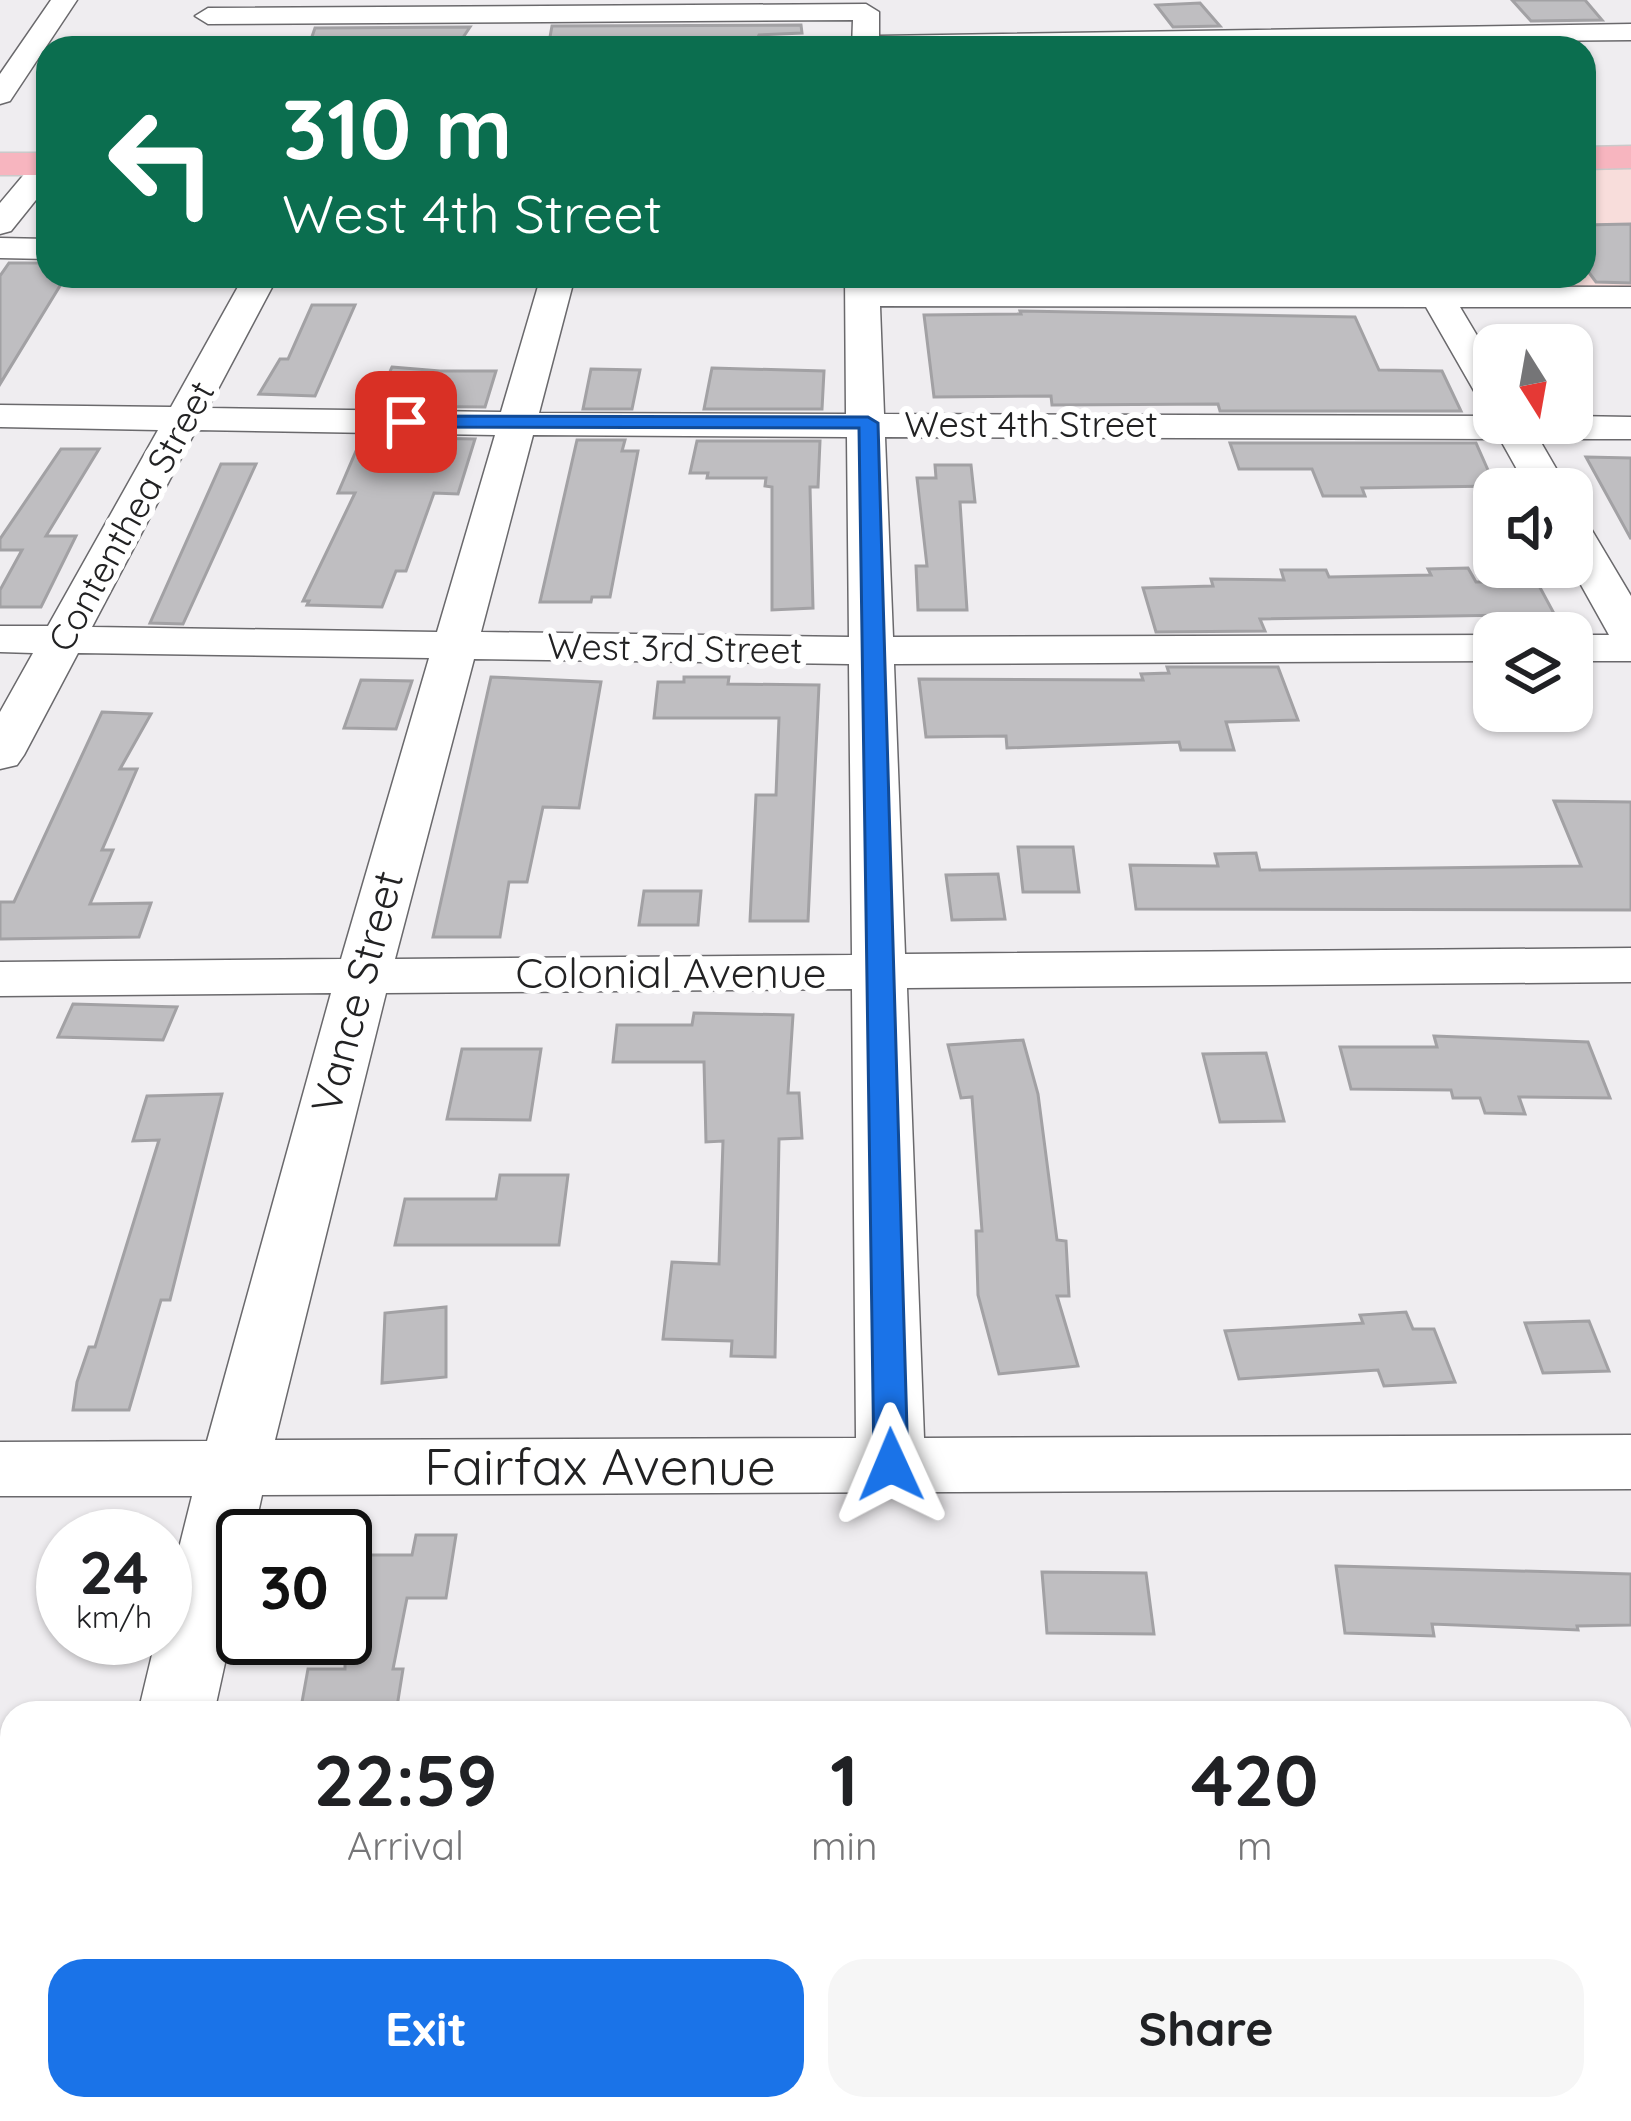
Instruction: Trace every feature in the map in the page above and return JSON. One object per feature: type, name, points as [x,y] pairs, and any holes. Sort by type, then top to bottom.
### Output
[{"type":"main road","points":[[1596,158],[1631,157]]},
{"type":"main road","points":[[0,164],[36,164]]},
{"type":"street","points":[[32,98],[0,97],[9,70],[64,0]]},
{"type":"street","points":[[1434,0],[1462,36]]},
{"type":"street","points":[[384,36],[397,8]]},
{"type":"street","points":[[208,16],[397,8],[866,12],[865,36]]},
{"type":"street","points":[[1558,36],[1631,32]]},
{"type":"street","points":[[1126,36],[1288,36]]},
{"type":"street","points":[[0,224],[36,179]]},
{"type":"street","points":[[0,248],[36,249]]},
{"type":"street","name":"Contenthea Street","points":[[0,755],[255,288]]},
{"type":"street","name":"Vance Street","points":[[179,1701],[231,1468],[361,973],[555,288]]},
{"type":"street","points":[[863,288],[891,1465]]},
{"type":"street","points":[[1402,288],[1437,297],[1631,297]]},
{"type":"street","points":[[1437,297],[1473,359]]},
{"type":"street","name":"West 4th Street","points":[[0,416],[518,424],[1473,415]]},
{"type":"street","name":"West 4th Street","points":[[1593,424],[1631,428]]},
{"type":"street","points":[[1593,568],[1631,634]]},
{"type":"street","name":"West 3rd Street","points":[[0,640],[871,651],[1473,648]]},
{"type":"street","points":[[1593,648],[1631,648]]},
{"type":"street","name":"Colonial Avenue","points":[[0,979],[1631,965]]},
{"type":"street","name":"Fairfax Avenue","points":[[0,1469],[1631,1462]]},
{"type":"shaded area","points":[[1631,167],[1631,287],[1596,287],[1596,168]]},
{"type":"building","points":[[1512,0],[1585,0],[1602,20],[1531,21]]},
{"type":"building","points":[[1200,3],[1220,26],[1173,27],[1156,5]]},
{"type":"building","points":[[801,25],[802,33],[550,36],[552,26]]},
{"type":"building","points":[[470,27],[464,36],[312,36],[315,28]]},
{"type":"building","points":[[1631,224],[1631,283],[1596,282],[1596,225]]},
{"type":"building","points":[[9,263],[36,263],[36,288],[59,288],[0,384],[0,276]]},
{"type":"building","points":[[312,305],[355,305],[315,396],[259,394],[280,359],[288,359]]},
{"type":"building","points":[[1020,311],[1355,317],[1379,370],[1442,371],[1461,411],[1220,411],[1218,404],[1052,405],[1051,396],[934,397],[924,315]]},
{"type":"building","points":[[392,367],[496,371],[485,407],[375,406]]},
{"type":"building","points":[[712,368],[824,371],[822,409],[704,409]]},
{"type":"building","points":[[591,369],[640,370],[632,409],[583,409]]},
{"type":"building","points":[[362,437],[475,439],[458,494],[434,493],[406,571],[396,571],[382,607],[307,605],[309,601],[303,601],[355,493],[338,493]]},
{"type":"building","points":[[577,440],[625,440],[622,451],[638,451],[610,597],[592,597],[591,602],[540,602]]},
{"type":"building","points":[[697,441],[820,441],[818,487],[810,487],[813,608],[772,610],[772,487],[765,486],[766,478],[707,478],[708,473],[690,473]]},
{"type":"building","points":[[1230,443],[1473,443],[1487,468],[1473,468],[1473,486],[1362,488],[1365,496],[1323,496],[1312,469],[1239,469]]},
{"type":"building","points":[[61,449],[99,449],[46,536],[76,536],[41,607],[0,607],[0,590],[22,550],[0,550],[0,539]]},
{"type":"building","points":[[1586,457],[1631,458],[1631,539],[1593,468]]},
{"type":"building","points":[[221,464],[256,464],[183,624],[150,623]]},
{"type":"building","points":[[935,465],[971,465],[975,502],[960,502],[967,610],[918,610],[916,566],[927,566],[917,478],[936,478]]},
{"type":"building","points":[[1468,568],[1473,588],[1540,588],[1553,612],[1260,619],[1265,631],[1156,632],[1143,588],[1213,586],[1211,579],[1284,580],[1281,570],[1326,570],[1329,577],[1431,575],[1428,569]]},
{"type":"building","points":[[1167,667],[1278,667],[1298,720],[1226,722],[1234,750],[1181,750],[1179,742],[1007,748],[1006,736],[926,737],[919,679],[1143,680],[1141,674],[1169,673]]},
{"type":"building","points":[[491,677],[601,682],[579,808],[543,807],[527,882],[509,882],[500,937],[433,937]]},
{"type":"building","points":[[684,677],[729,677],[728,684],[819,685],[808,921],[750,921],[756,795],[776,795],[779,718],[654,718],[658,682],[684,682]]},
{"type":"building","points":[[361,680],[412,681],[396,729],[344,728]]},
{"type":"building","points":[[102,712],[151,714],[120,769],[137,769],[102,850],[113,850],[90,904],[151,903],[139,937],[0,939],[0,902],[14,902]]},
{"type":"building","points":[[1554,801],[1631,802],[1631,910],[1136,909],[1130,865],[1218,866],[1215,854],[1256,853],[1260,870],[1581,866]]},
{"type":"building","points":[[1018,847],[1073,847],[1079,892],[1023,892]]},
{"type":"building","points":[[998,874],[1005,919],[952,920],[946,875]]},
{"type":"building","points":[[644,891],[701,891],[698,925],[639,925]]},
{"type":"building","points":[[73,1004],[177,1007],[163,1040],[58,1037]]},
{"type":"building","points":[[694,1013],[793,1015],[788,1093],[799,1093],[802,1138],[779,1139],[775,1357],[731,1356],[732,1341],[663,1339],[672,1262],[719,1264],[723,1141],[706,1142],[704,1062],[613,1062],[617,1025],[692,1025]]},
{"type":"building","points":[[1434,1036],[1588,1042],[1610,1098],[1519,1097],[1525,1114],[1485,1113],[1480,1098],[1453,1098],[1451,1090],[1351,1089],[1340,1047],[1437,1047]]},
{"type":"building","points":[[1023,1040],[1038,1094],[1057,1240],[1066,1241],[1069,1296],[1057,1296],[1078,1366],[999,1374],[978,1295],[976,1231],[982,1231],[972,1097],[961,1098],[948,1045]]},
{"type":"building","points":[[462,1049],[541,1049],[530,1120],[447,1119]]},
{"type":"building","points":[[1266,1053],[1284,1121],[1220,1122],[1203,1054]]},
{"type":"building","points":[[222,1094],[170,1300],[161,1300],[129,1410],[73,1410],[77,1382],[89,1347],[95,1347],[159,1140],[133,1141],[147,1096]]},
{"type":"building","points":[[500,1175],[568,1175],[559,1245],[395,1245],[405,1199],[496,1199]]},
{"type":"building","points":[[446,1307],[446,1377],[382,1383],[385,1313]]},
{"type":"building","points":[[1406,1312],[1413,1329],[1434,1329],[1455,1382],[1384,1386],[1378,1370],[1239,1379],[1225,1331],[1363,1323],[1360,1315]]},
{"type":"building","points":[[1589,1321],[1609,1371],[1543,1373],[1525,1323]]},
{"type":"building","points":[[416,1535],[456,1535],[446,1598],[407,1598],[393,1669],[403,1669],[398,1701],[302,1701],[308,1669],[372,1665],[372,1555],[412,1555]]},
{"type":"building","points":[[1336,1566],[1631,1574],[1631,1625],[1577,1626],[1578,1630],[1432,1624],[1434,1636],[1345,1633]]},
{"type":"building","points":[[1042,1572],[1146,1573],[1154,1634],[1047,1633]]},
{"type":"route","points":[[406,422],[868,423],[891,1465]]}]
